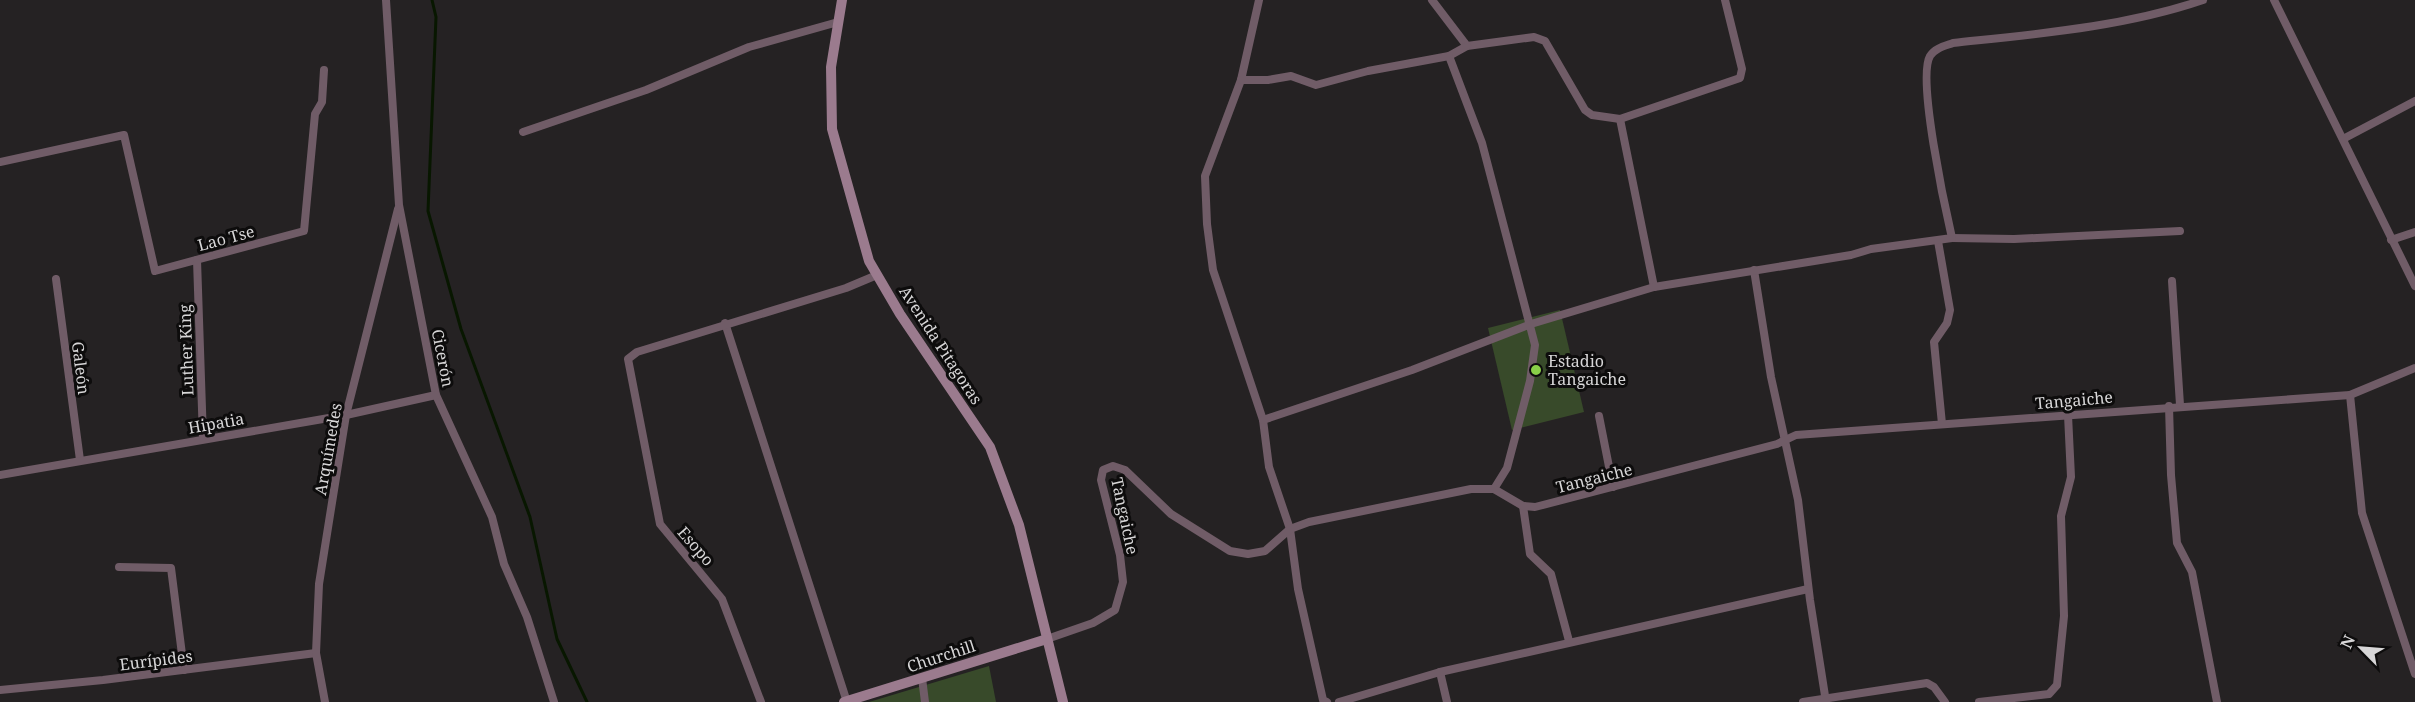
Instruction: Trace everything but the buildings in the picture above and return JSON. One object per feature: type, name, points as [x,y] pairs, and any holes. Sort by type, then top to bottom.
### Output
[{"type":"main road","name":"Avenida Pitagoras","points":[[842,0],[831,67],[832,129],[869,261],[900,314],[990,447],[1019,525],[1063,702]]},
{"type":"main road","name":"Churchill","points":[[846,702],[1047,639]]},
{"type":"street","name":"Cicerón","points":[[386,0],[399,205],[436,395],[492,517],[504,564],[527,617],[554,702]]},
{"type":"street","points":[[1259,0],[1241,80],[1205,176],[1207,224],[1213,270],[1263,420],[1269,467],[1290,529],[1312,661],[1323,699],[1327,702]]},
{"type":"street","points":[[1432,0],[1467,46]]},
{"type":"street","points":[[1241,80],[1268,80],[1291,76],[1316,85],[1368,71],[1449,56],[1467,46],[1538,37],[1549,45],[1585,110],[1592,115],[1620,119],[1740,78],[1742,69],[1725,0]]},
{"type":"street","points":[[1952,238],[1928,90],[1927,67],[1930,56],[1938,48],[1953,43],[2104,23],[2177,9],[2203,0]]},
{"type":"street","points":[[2274,0],[2415,286]]},
{"type":"street","points":[[523,132],[646,90],[749,47],[838,22]]},
{"type":"street","points":[[1449,56],[1482,143],[1535,345],[1530,381],[1507,468],[1494,489],[1523,506],[1530,554],[1551,574],[1569,641]]},
{"type":"street","name":"Lao Tse","points":[[0,162],[124,135],[155,271],[304,231],[315,114],[322,102],[324,70]]},
{"type":"street","points":[[2343,138],[2415,101]]},
{"type":"street","points":[[1620,119],[1654,287]]},
{"type":"street","name":"Arquímedes","points":[[325,702],[316,653],[319,584],[346,415],[399,205]]},
{"type":"street","points":[[1263,420],[1412,369],[1531,324],[1654,287],[1851,255],[1871,249],[1952,238],[2013,239],[2180,231]]},
{"type":"street","points":[[2391,240],[2415,232]]},
{"type":"street","points":[[1938,241],[1950,310],[1947,323],[1934,342],[1942,424]]},
{"type":"street","name":"Luther King","points":[[197,260],[203,439]]},
{"type":"street","points":[[1754,270],[1784,441],[1798,500],[1808,589],[1826,699]]},
{"type":"street","points":[[846,702],[725,323],[846,288],[877,275]]},
{"type":"street","name":"Galeón","points":[[56,279],[80,460]]},
{"type":"street","points":[[2172,281],[2180,405]]},
{"type":"street","name":"Esopo","points":[[725,323],[637,352],[631,355],[628,363],[660,524],[722,599],[761,702]]},
{"type":"street","name":"Tangaiche","points":[[1523,506],[1535,507],[1613,487],[1784,441],[1796,435],[2180,405],[2350,395],[2415,368]]},
{"type":"street","name":"Hipatia","points":[[0,475],[346,415],[436,395]]},
{"type":"street","points":[[2350,395],[2362,513],[2411,644],[2415,674]]},
{"type":"street","points":[[2169,406],[2170,475],[2176,543],[2192,572],[2217,702]]},
{"type":"street","points":[[1979,702],[2049,693],[2057,686],[2064,616],[2061,516],[2071,477],[2068,415]]},
{"type":"street","points":[[1599,416],[1613,487]]},
{"type":"street","name":"Tangaiche","points":[[1047,639],[1094,623],[1114,610],[1123,582],[1118,544],[1101,480],[1103,470],[1113,466],[1125,470],[1171,514],[1230,551],[1248,554],[1265,551],[1290,529],[1310,522],[1471,489],[1494,489]]},
{"type":"street","points":[[118,567],[171,568],[184,670]]},
{"type":"street","points":[[1340,702],[1440,672],[1569,641],[1640,628],[1808,589]]},
{"type":"street","name":"Eurípides","points":[[0,690],[316,653]]},
{"type":"street","points":[[1440,672],[1447,702]]},
{"type":"street","points":[[922,678],[925,702]]},
{"type":"street","points":[[1803,702],[1928,683],[1934,687],[1945,702]]},
{"type":"green space","points":[[1560,310],[1584,412],[1512,430],[1488,328]]},
{"type":"green space","points":[[989,666],[996,702],[869,702]]},
{"type":"waterway","points":[[432,0],[436,17],[428,211],[461,329],[530,517],[557,639],[587,702]]},
{"type":"place","name":"Estadio Tangaiche","points":[[1536,370]]}]
